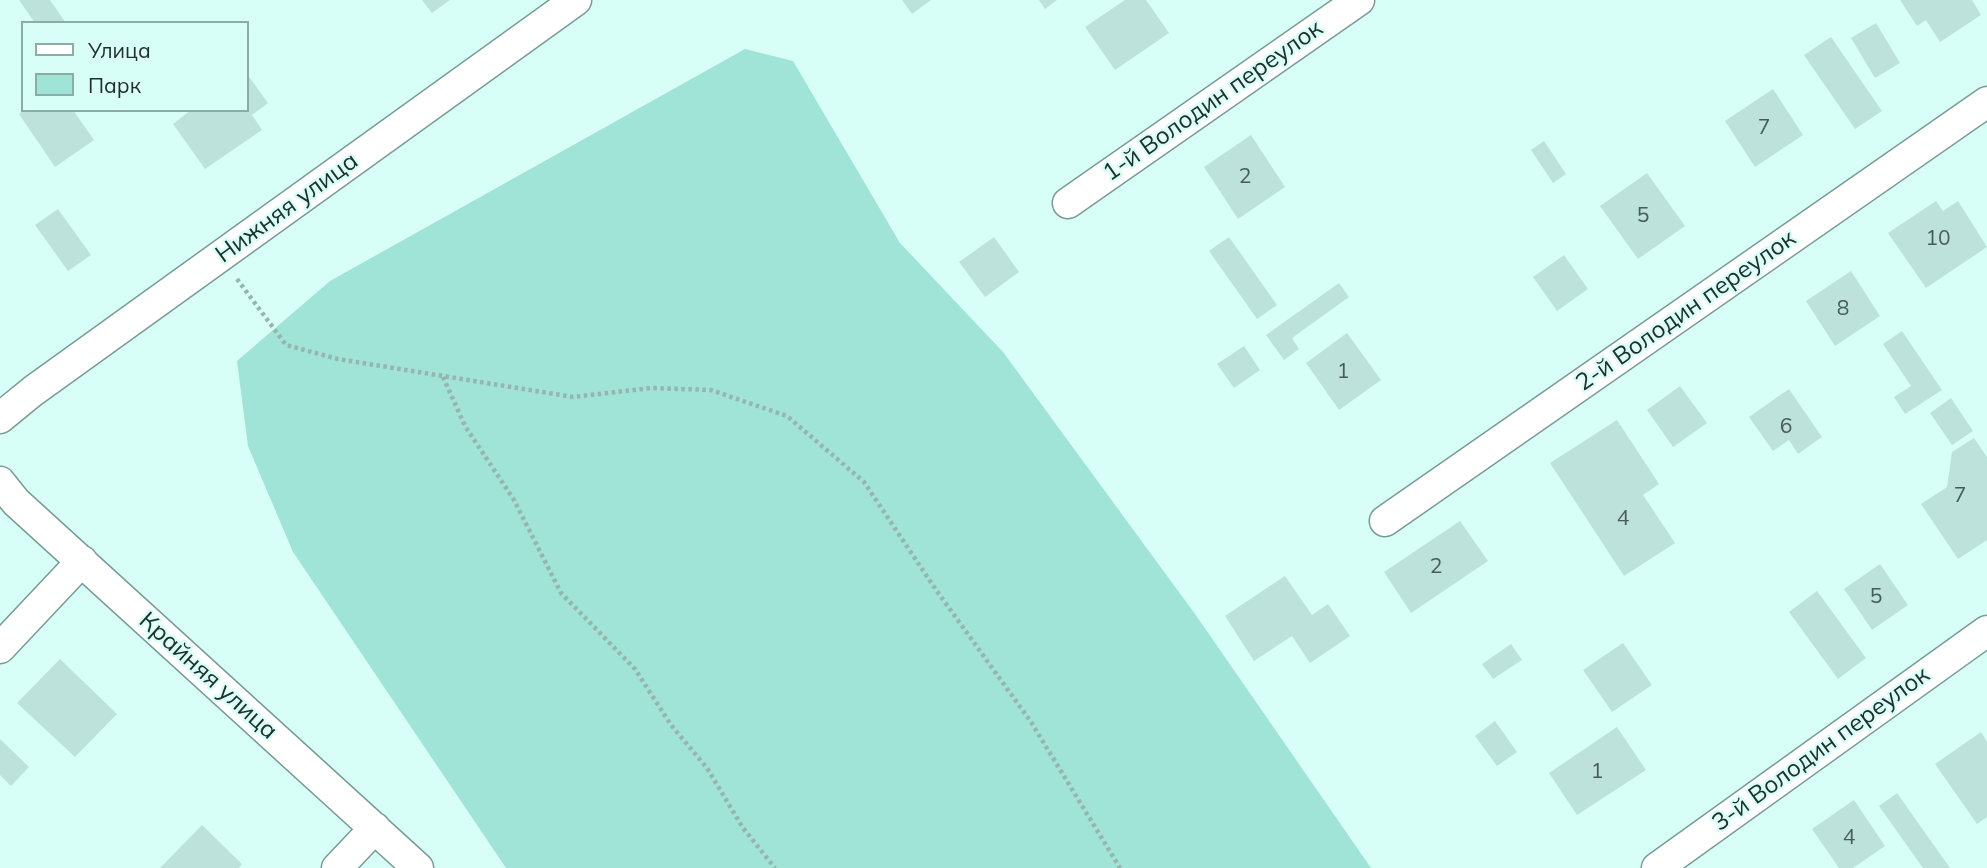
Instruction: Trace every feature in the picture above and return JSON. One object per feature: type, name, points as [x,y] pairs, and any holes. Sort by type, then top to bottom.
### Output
[{"type":"street","name":"Нижняя улица","points":[[0,418],[33,391],[576,0]]},
{"type":"street","name":"1-й Володин переулок","points":[[1068,202],[1359,0]]},
{"type":"street","name":"2-й Володин переулок","points":[[1385,521],[1987,102]]},
{"type":"street","name":"Крайняя улица","points":[[0,482],[16,502],[418,868]]},
{"type":"street","points":[[0,648],[82,562]]},
{"type":"street","name":"3-й Володин переулок","points":[[1657,868],[1987,631]]},
{"type":"street","points":[[337,868],[375,828]]},
{"type":"path","points":[[220,256],[286,345],[338,359],[573,397],[651,388],[711,390],[787,416],[864,482],[934,587],[1031,722],[1120,868]]},
{"type":"path","points":[[443,377],[465,426],[514,500],[561,593],[635,668],[671,725],[707,768],[743,828],[775,868]]},
{"type":"green space","points":[[745,49],[793,61],[900,243],[1003,352],[1195,614],[1371,868],[506,868],[293,552],[248,446],[237,361],[330,281]]},
{"type":"building","points":[[19,0],[50,0],[65,21],[34,21]]},
{"type":"building","points":[[422,0],[450,0],[432,13]]},
{"type":"building","points":[[902,0],[931,0],[912,14]]},
{"type":"building","points":[[1039,0],[1057,0],[1045,9]]},
{"type":"building","points":[[1125,0],[1146,0],[1169,33],[1115,70],[1085,27]]},
{"type":"building","points":[[1900,0],[1972,0],[1981,15],[1940,42],[1926,20],[1917,26]]},
{"type":"building","points":[[1876,23],[1900,63],[1875,78],[1851,38]]},
{"type":"building","points":[[1831,37],[1882,111],[1855,129],[1804,55]]},
{"type":"building","points":[[248,75],[268,103],[252,115],[262,130],[205,169],[173,124],[188,112],[248,112]]},
{"type":"building","points":[[1773,89],[1803,135],[1755,167],[1725,121]]},
{"type":"building","points":[[74,112],[94,140],[55,167],[19,114]]},
{"type":"building","points":[[1251,135],[1285,187],[1238,219],[1204,167]]},
{"type":"building","points":[[1544,141],[1566,174],[1553,183],[1531,150]]},
{"type":"building","points":[[1647,173],[1685,226],[1638,259],[1600,206]]},
{"type":"building","points":[[1936,201],[1943,211],[1958,201],[1987,247],[1926,288],[1888,233]]},
{"type":"building","points":[[58,209],[91,255],[68,271],[35,225]]},
{"type":"building","points":[[994,237],[1019,272],[985,297],[959,262]]},
{"type":"building","points":[[1229,237],[1277,305],[1257,319],[1209,251]]},
{"type":"building","points":[[1564,255],[1588,289],[1557,311],[1533,277]]},
{"type":"building","points":[[1851,271],[1880,316],[1835,346],[1806,301]]},
{"type":"building","points":[[1339,283],[1349,297],[1292,338],[1299,349],[1284,360],[1266,335]]},
{"type":"building","points":[[1902,331],[1942,390],[1905,414],[1894,397],[1911,386],[1883,344]]},
{"type":"building","points":[[1347,333],[1381,380],[1339,410],[1306,363]]},
{"type":"building","points":[[1244,346],[1260,370],[1234,388],[1217,364]]},
{"type":"building","points":[[1680,386],[1707,423],[1673,447],[1647,410]]},
{"type":"building","points":[[1789,389],[1822,437],[1798,454],[1789,440],[1773,451],[1749,417]]},
{"type":"building","points":[[1951,398],[1973,431],[1952,445],[1930,413]]},
{"type":"building","points":[[1617,420],[1659,484],[1643,495],[1675,543],[1624,576],[1550,463]]},
{"type":"building","points":[[1974,438],[1987,457],[1987,540],[1958,559],[1921,504],[1947,487],[1952,452]]},
{"type":"building","points":[[1460,521],[1488,561],[1411,613],[1384,572]]},
{"type":"building","points":[[1880,564],[1908,605],[1872,630],[1844,589]]},
{"type":"building","points":[[1285,576],[1312,615],[1328,604],[1350,636],[1310,663],[1292,636],[1254,661],[1225,616]]},
{"type":"building","points":[[1817,591],[1866,658],[1838,679],[1789,612]]},
{"type":"building","points":[[1623,643],[1652,685],[1612,712],[1583,670]]},
{"type":"building","points":[[1511,644],[1522,660],[1493,679],[1482,664]]},
{"type":"building","points":[[60,659],[117,714],[75,757],[17,703]]},
{"type":"building","points":[[1495,721],[1517,752],[1497,766],[1475,736]]},
{"type":"building","points":[[1617,727],[1646,770],[1577,815],[1549,773]]},
{"type":"building","points":[[1981,732],[1987,742],[1987,817],[1977,824],[1935,764]]},
{"type":"building","points":[[0,739],[29,767],[11,786],[0,775]]},
{"type":"building","points":[[1897,793],[1950,868],[1923,868],[1879,806]]},
{"type":"building","points":[[1854,800],[1885,846],[1853,868],[1839,868],[1812,829]]},
{"type":"building","points":[[202,825],[242,864],[239,868],[160,868]]}]
